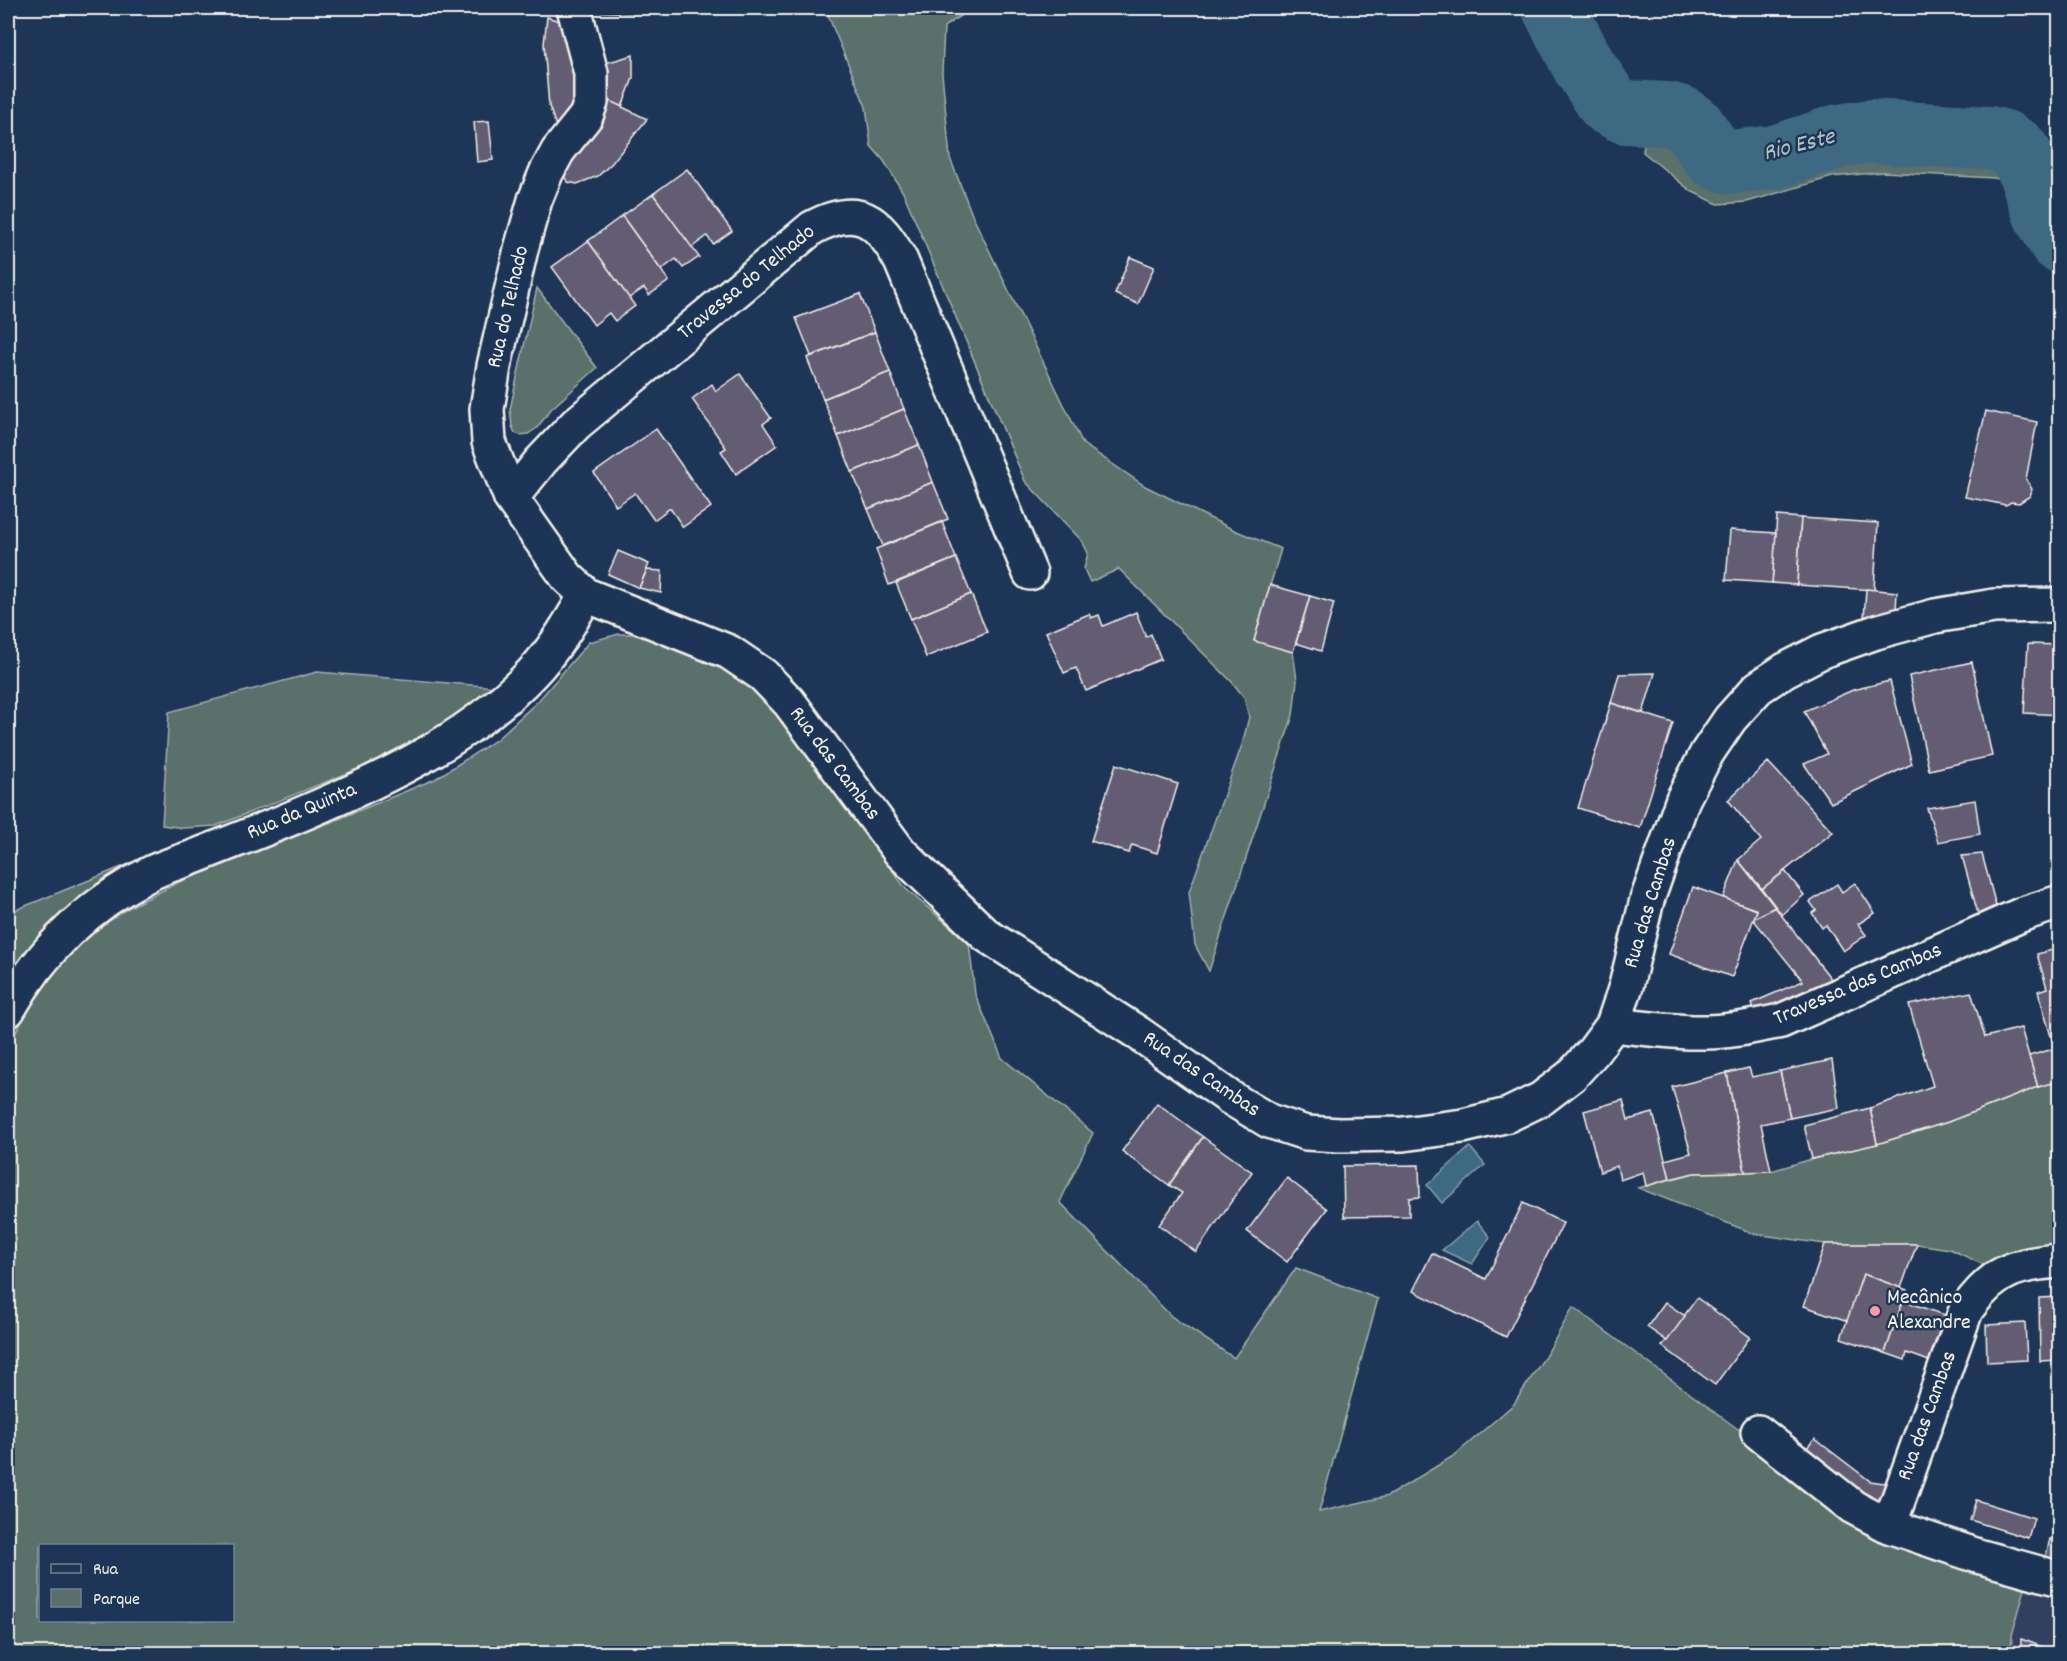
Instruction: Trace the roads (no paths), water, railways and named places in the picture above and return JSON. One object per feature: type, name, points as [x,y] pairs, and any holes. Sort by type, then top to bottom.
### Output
[{"type":"street","name":"Rua do Telhado","points":[[574,8],[591,73],[591,102],[586,116],[558,151],[535,200],[521,249],[494,366],[487,409],[489,442],[511,498],[567,577],[586,595]]},
{"type":"street","name":"Travessa do Telhado","points":[[511,498],[541,461],[576,424],[812,228],[830,218],[855,215],[873,224],[888,238],[901,261],[1030,573]]},
{"type":"street","name":"Rua da Quinta","points":[[8,1010],[21,986],[44,955],[70,928],[108,897],[150,873],[283,822],[388,775],[492,711],[532,673],[562,635],[586,595]]},
{"type":"street","name":"Rua das Cambas","points":[[586,595],[729,652],[763,675],[789,702],[900,852],[986,935],[1138,1033],[1229,1097],[1269,1121],[1306,1133],[1340,1135],[1413,1132],[1463,1126],[1508,1115],[1541,1100],[1570,1076],[1593,1052],[1613,1024],[1626,986],[1647,900],[1683,799],[1707,753],[1730,719],[1758,688],[1785,670],[1822,651],[1876,632],[1935,616],[1994,606],[2060,605]]},
{"type":"street","name":"Travessa das Cambas","points":[[1613,1024],[1707,1032],[1744,1029],[1780,1021],[2023,914],[2060,902]]},
{"type":"street","name":"Rua das Cambas","points":[[1889,1526],[1966,1310],[1981,1288],[2005,1272],[2035,1263],[2060,1261]]},
{"type":"street","points":[[1758,1432],[1854,1507],[1889,1526],[1978,1556],[2060,1579]]},
{"type":"waterway","name":"Rio Este","points":[[1554,8],[1584,66],[1609,104],[1625,112],[1668,114],[1682,118],[1693,126],[1710,151],[1719,159],[1731,162],[1775,157],[1839,136],[1870,131],[1989,138],[2004,142],[2017,150],[2027,165],[2045,214],[2060,241]]},
{"type":"place","name":"Mecânico Alexandre","points":[[1875,1311]]}]
